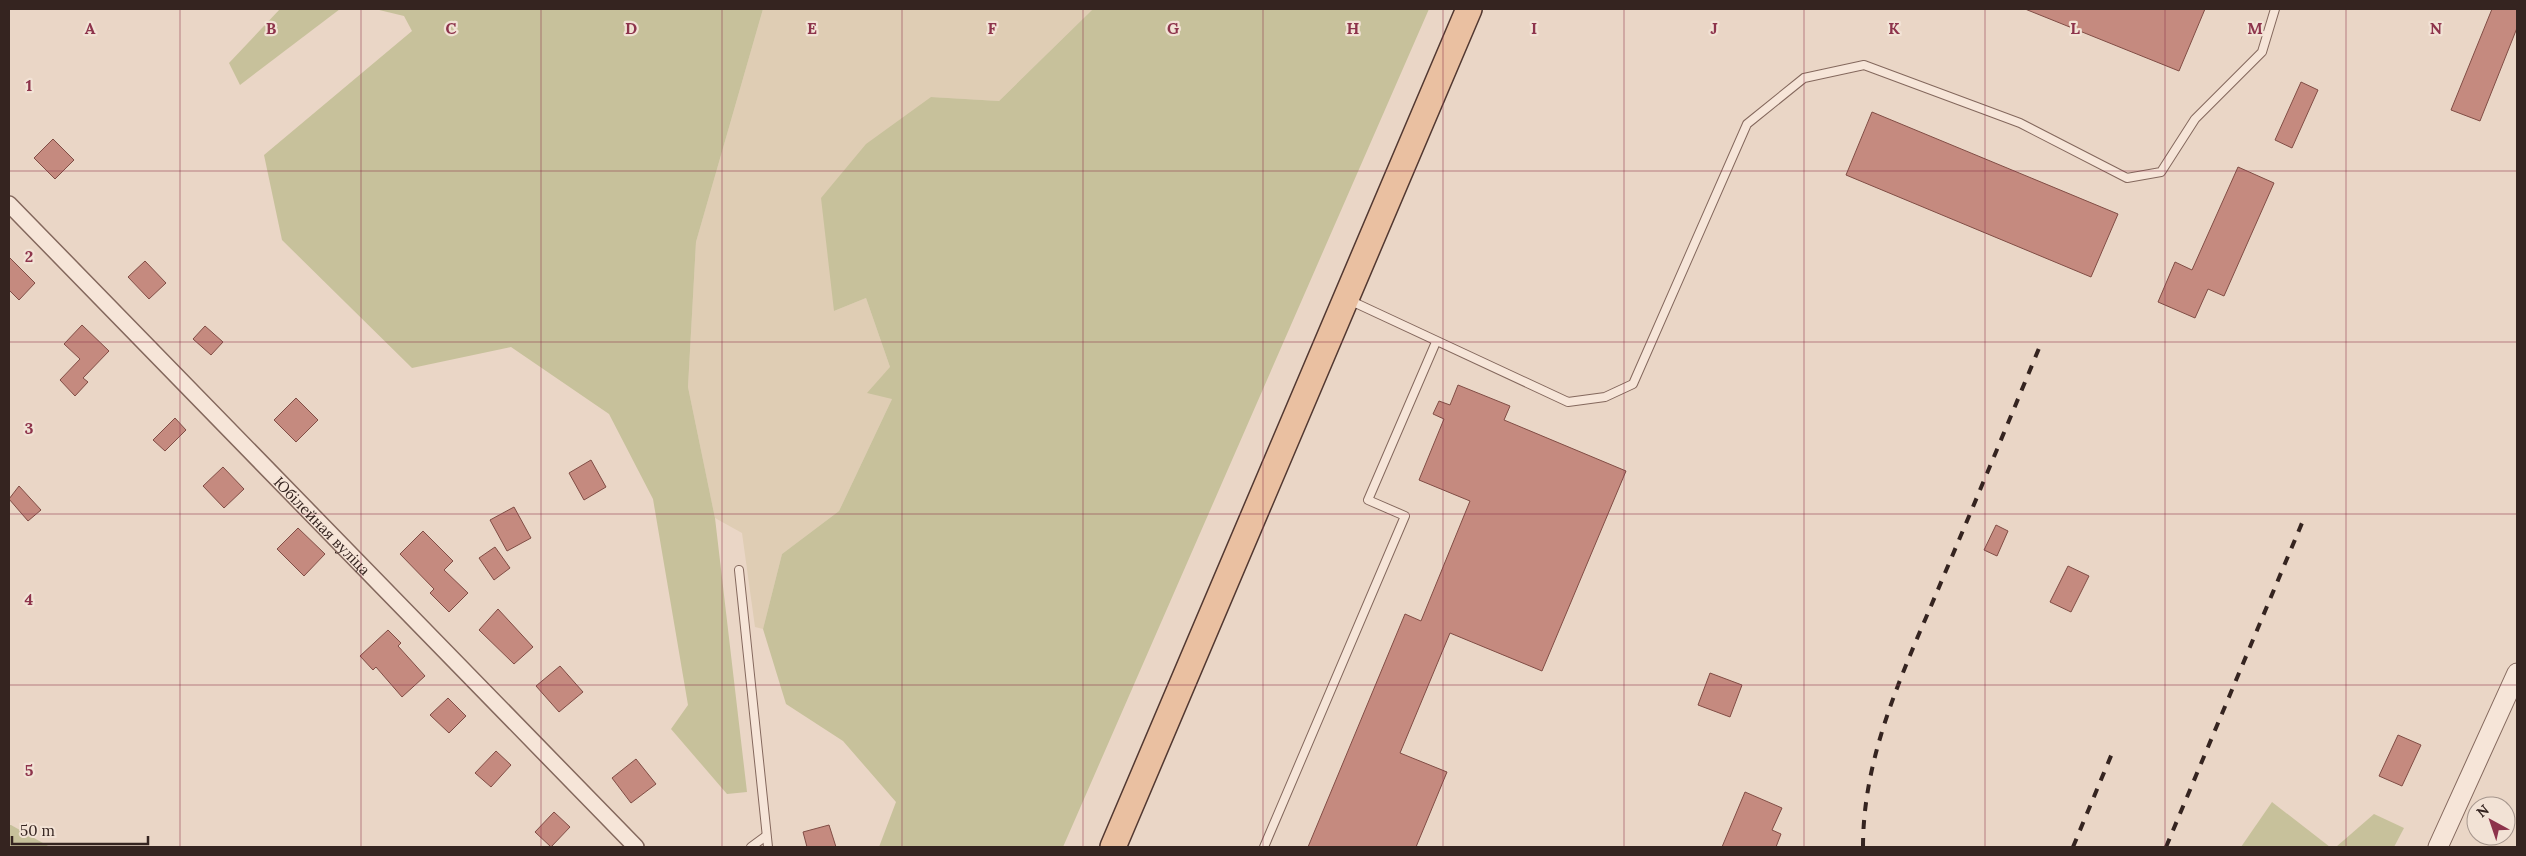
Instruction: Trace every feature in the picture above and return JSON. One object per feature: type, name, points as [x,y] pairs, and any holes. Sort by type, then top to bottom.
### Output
[{"type":"main road","points":[[1112,847],[1469,9]]},
{"type":"street","name":"Юбілейная вуліца","points":[[9,204],[636,847]]},
{"type":"street","points":[[2438,847],[2517,673]]},
{"type":"lane","points":[[1347,299],[1568,402],[1605,397],[1633,384],[1747,124],[1804,78],[1864,65],[2020,123],[2128,178],[2161,172],[2195,119],[2262,52],[2274,9]]},
{"type":"lane","points":[[1264,847],[1405,516],[1368,500],[1436,342]]},
{"type":"lane","points":[[738,570],[768,847]]},
{"type":"lane","points":[[751,847],[766,836]]},
{"type":"shaded area","points":[[280,9],[340,9],[240,85],[229,63]]},
{"type":"shaded area","points":[[375,9],[763,9],[696,242],[688,387],[715,518],[747,792],[727,794],[671,729],[688,705],[653,499],[609,414],[511,347],[412,368],[282,240],[264,155],[412,31],[404,16]]},
{"type":"shaded area","points":[[763,9],[1093,9],[999,101],[931,97],[834,311],[866,298],[890,367],[892,399],[839,511],[782,554],[763,629],[755,627],[742,533],[715,518],[688,387],[696,242]]},
{"type":"shaded area","points":[[1093,9],[1429,9],[1063,847],[879,847],[896,802],[843,741],[786,704],[763,629],[782,554],[839,511],[892,399],[867,393],[890,367],[866,298],[834,311],[821,198],[866,144],[931,97],[999,101]]},
{"type":"shaded area","points":[[2272,802],[2330,847],[2241,847]]},
{"type":"shaded area","points":[[2374,814],[2404,828],[2394,847],[2336,847]]},
{"type":"shaded area","points":[[9,825],[11,825],[50,847],[9,847]]},
{"type":"building","points":[[2025,9],[2205,9],[2179,71]]},
{"type":"building","points":[[2492,9],[2517,9],[2517,28],[2480,121],[2451,110]]},
{"type":"building","points":[[2301,82],[2318,90],[2292,148],[2275,140]]},
{"type":"building","points":[[1872,112],[2118,214],[2091,277],[1846,175]]},
{"type":"building","points":[[53,139],[74,160],[55,179],[34,158]]},
{"type":"building","points":[[2238,167],[2274,183],[2224,296],[2208,289],[2195,318],[2158,302],[2175,262],[2192,270]]},
{"type":"building","points":[[9,257],[35,283],[19,300],[9,290]]},
{"type":"building","points":[[145,261],[166,283],[149,299],[128,277]]},
{"type":"building","points":[[82,325],[109,351],[83,378],[88,382],[75,396],[60,380],[80,359],[64,344]]},
{"type":"building","points":[[205,326],[223,342],[211,355],[193,339]]},
{"type":"building","points":[[1458,385],[1510,406],[1504,420],[1626,471],[1542,671],[1450,633],[1400,753],[1447,772],[1416,847],[1308,847],[1405,614],[1421,621],[1470,501],[1419,480],[1444,419],[1433,414],[1439,401],[1450,405]]},
{"type":"building","points":[[296,398],[318,420],[296,442],[274,420]]},
{"type":"building","points":[[175,418],[186,430],[165,451],[153,440]]},
{"type":"building","points":[[591,460],[606,487],[584,500],[569,473]]},
{"type":"building","points":[[223,467],[244,489],[224,508],[203,486]]},
{"type":"building","points":[[19,486],[41,510],[28,521],[9,499]]},
{"type":"building","points":[[514,507],[531,538],[507,551],[490,520]]},
{"type":"building","points":[[1996,525],[2008,531],[1997,556],[1984,550]]},
{"type":"building","points":[[298,528],[325,554],[304,576],[277,549]]},
{"type":"building","points":[[423,531],[453,561],[444,570],[468,593],[449,612],[430,593],[434,589],[400,554]]},
{"type":"building","points":[[495,547],[510,568],[494,580],[479,558]]},
{"type":"building","points":[[2068,566],[2089,576],[2071,612],[2050,602]]},
{"type":"building","points":[[498,609],[533,647],[514,664],[479,630]]},
{"type":"building","points":[[388,630],[401,643],[398,646],[425,676],[402,697],[376,667],[373,670],[360,656]]},
{"type":"building","points":[[560,666],[583,692],[559,712],[536,686]]},
{"type":"building","points":[[1710,673],[1742,685],[1730,717],[1698,705]]},
{"type":"building","points":[[448,698],[466,716],[449,733],[430,715]]},
{"type":"building","points":[[2398,735],[2421,745],[2402,786],[2379,776]]},
{"type":"building","points":[[496,751],[511,765],[491,787],[475,773]]},
{"type":"building","points":[[636,759],[656,784],[631,803],[612,778]]},
{"type":"building","points":[[1745,792],[1782,808],[1772,830],[1781,834],[1776,847],[1722,847]]},
{"type":"building","points":[[554,812],[570,827],[551,847],[535,832]]},
{"type":"building","points":[[829,825],[836,847],[807,847],[803,832]]},
{"type":"railway","points":[[1863,847],[1870,777],[1889,710],[1914,645],[2042,341]]},
{"type":"railway","points":[[2166,847],[2302,523]]},
{"type":"railway","points":[[2073,847],[2113,751]]}]
